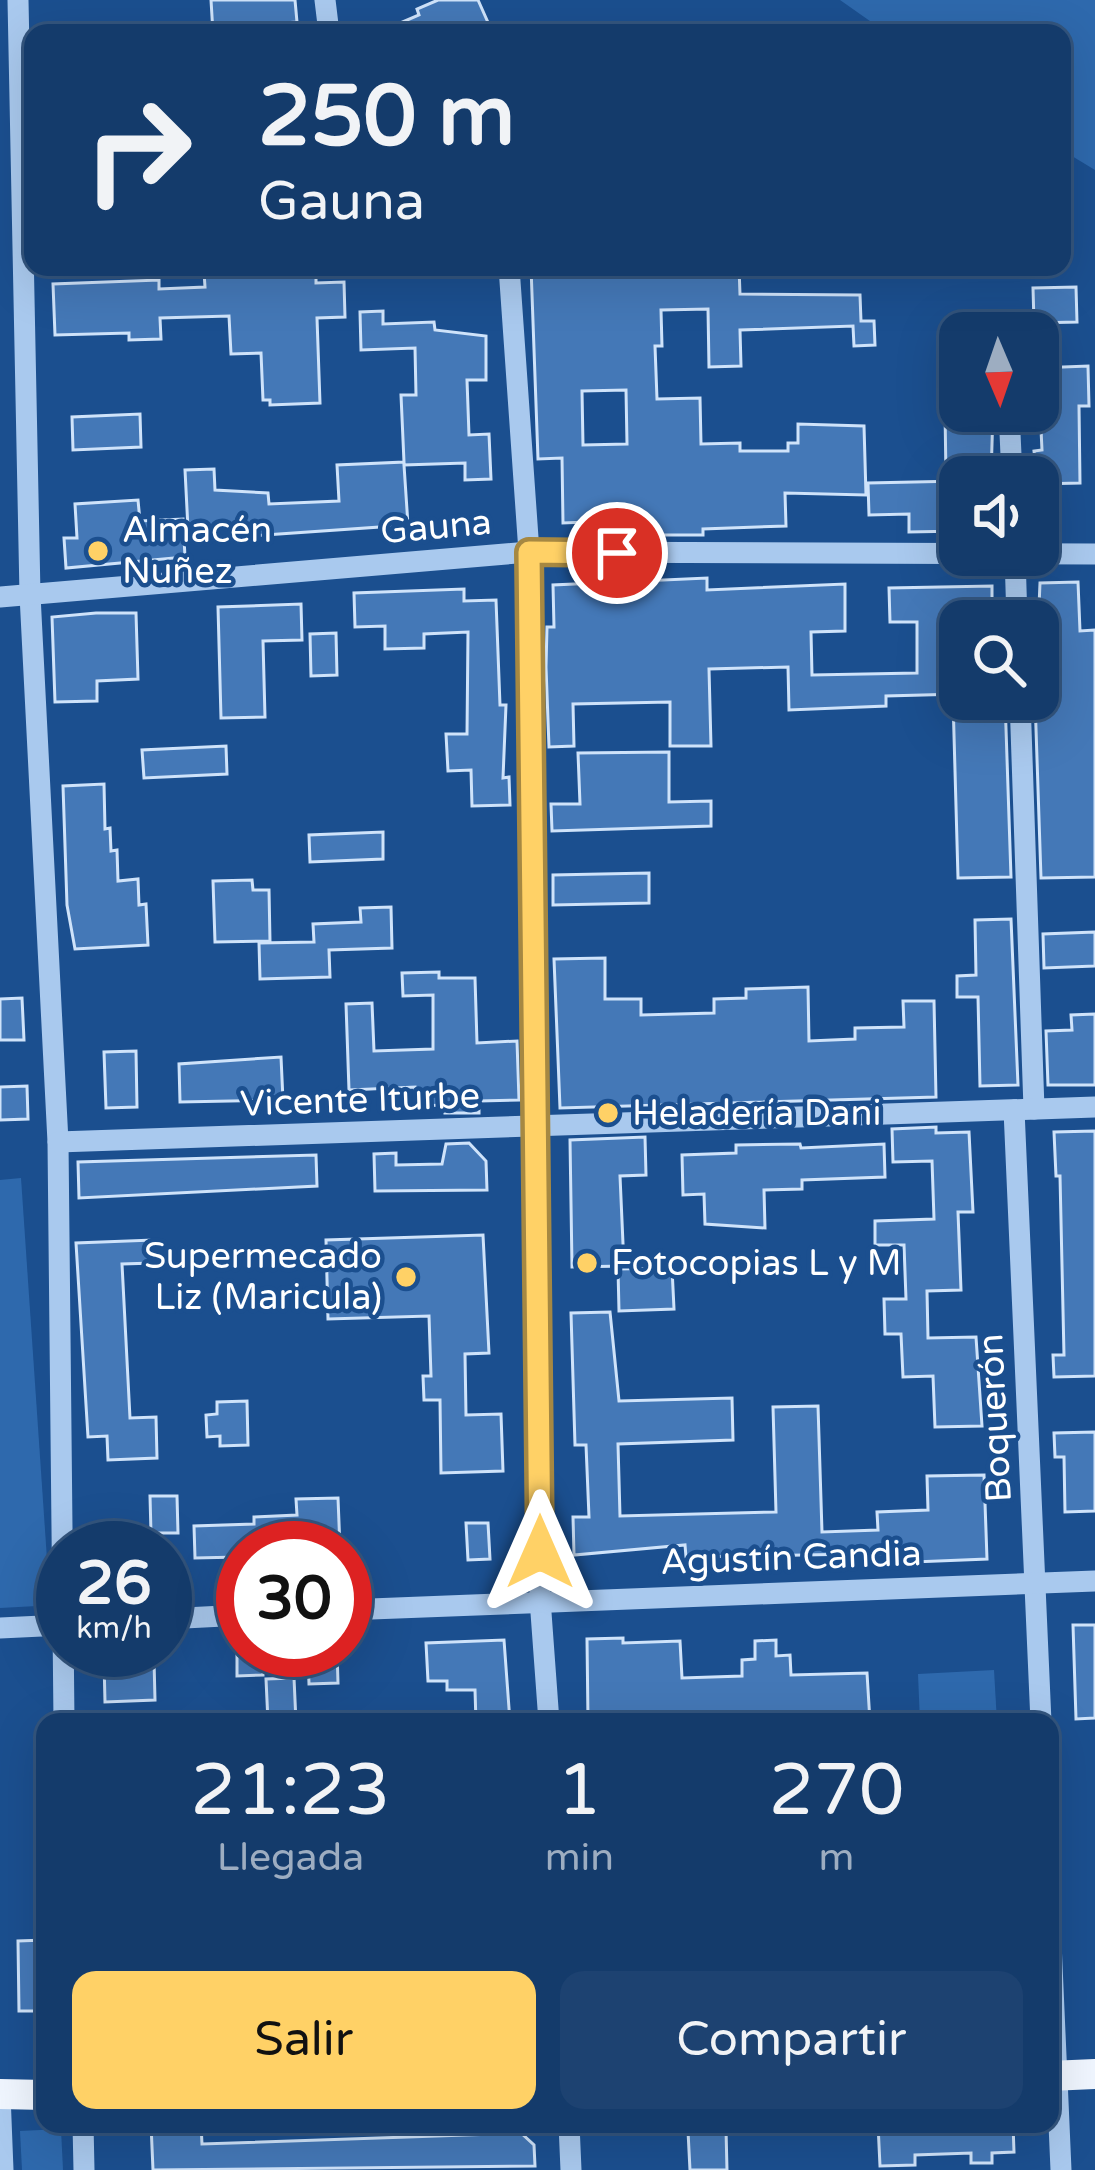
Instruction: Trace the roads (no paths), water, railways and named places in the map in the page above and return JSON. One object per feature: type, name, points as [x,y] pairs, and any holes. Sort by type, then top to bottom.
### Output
[{"type":"main road","points":[[1059,2075],[1095,2074]]},
{"type":"main road","points":[[0,2094],[36,2095]]},
{"type":"street","points":[[18,0],[30,595],[58,1142],[60,1521]]},
{"type":"street","points":[[510,276],[529,552],[540,1599],[548,1713]]},
{"type":"street","name":"Gauna","points":[[0,598],[529,552],[939,555]]},
{"type":"street","name":"Gauna","points":[[1059,555],[1095,554]]},
{"type":"street","name":"Boquerón","points":[[1020,720],[1024,1110],[1041,1713]]},
{"type":"street","name":"Vicente Iturbe","points":[[58,1142],[1095,1107]]},
{"type":"street","name":"Agustín Candia","points":[[372,1608],[1095,1581]]},
{"type":"street","points":[[0,1628],[36,1626]]},
{"type":"street","points":[[63,1677],[64,1713]]},
{"type":"street","points":[[0,2094],[3,2170]]},
{"type":"street","points":[[83,2133],[84,2170]]},
{"type":"street","points":[[569,2133],[571,2170]]},
{"type":"street","points":[[1058,2133],[1061,2170]]},
{"type":"place","name":"Almacén Nuñez","points":[[98,551]]},
{"type":"place","name":"Heladería Dani","points":[[608,1113]]},
{"type":"place","name":"Fotocopias L y M","points":[[587,1263]]},
{"type":"place","name":"Supermecado Liz (Maricula)","points":[[406,1277]]}]
